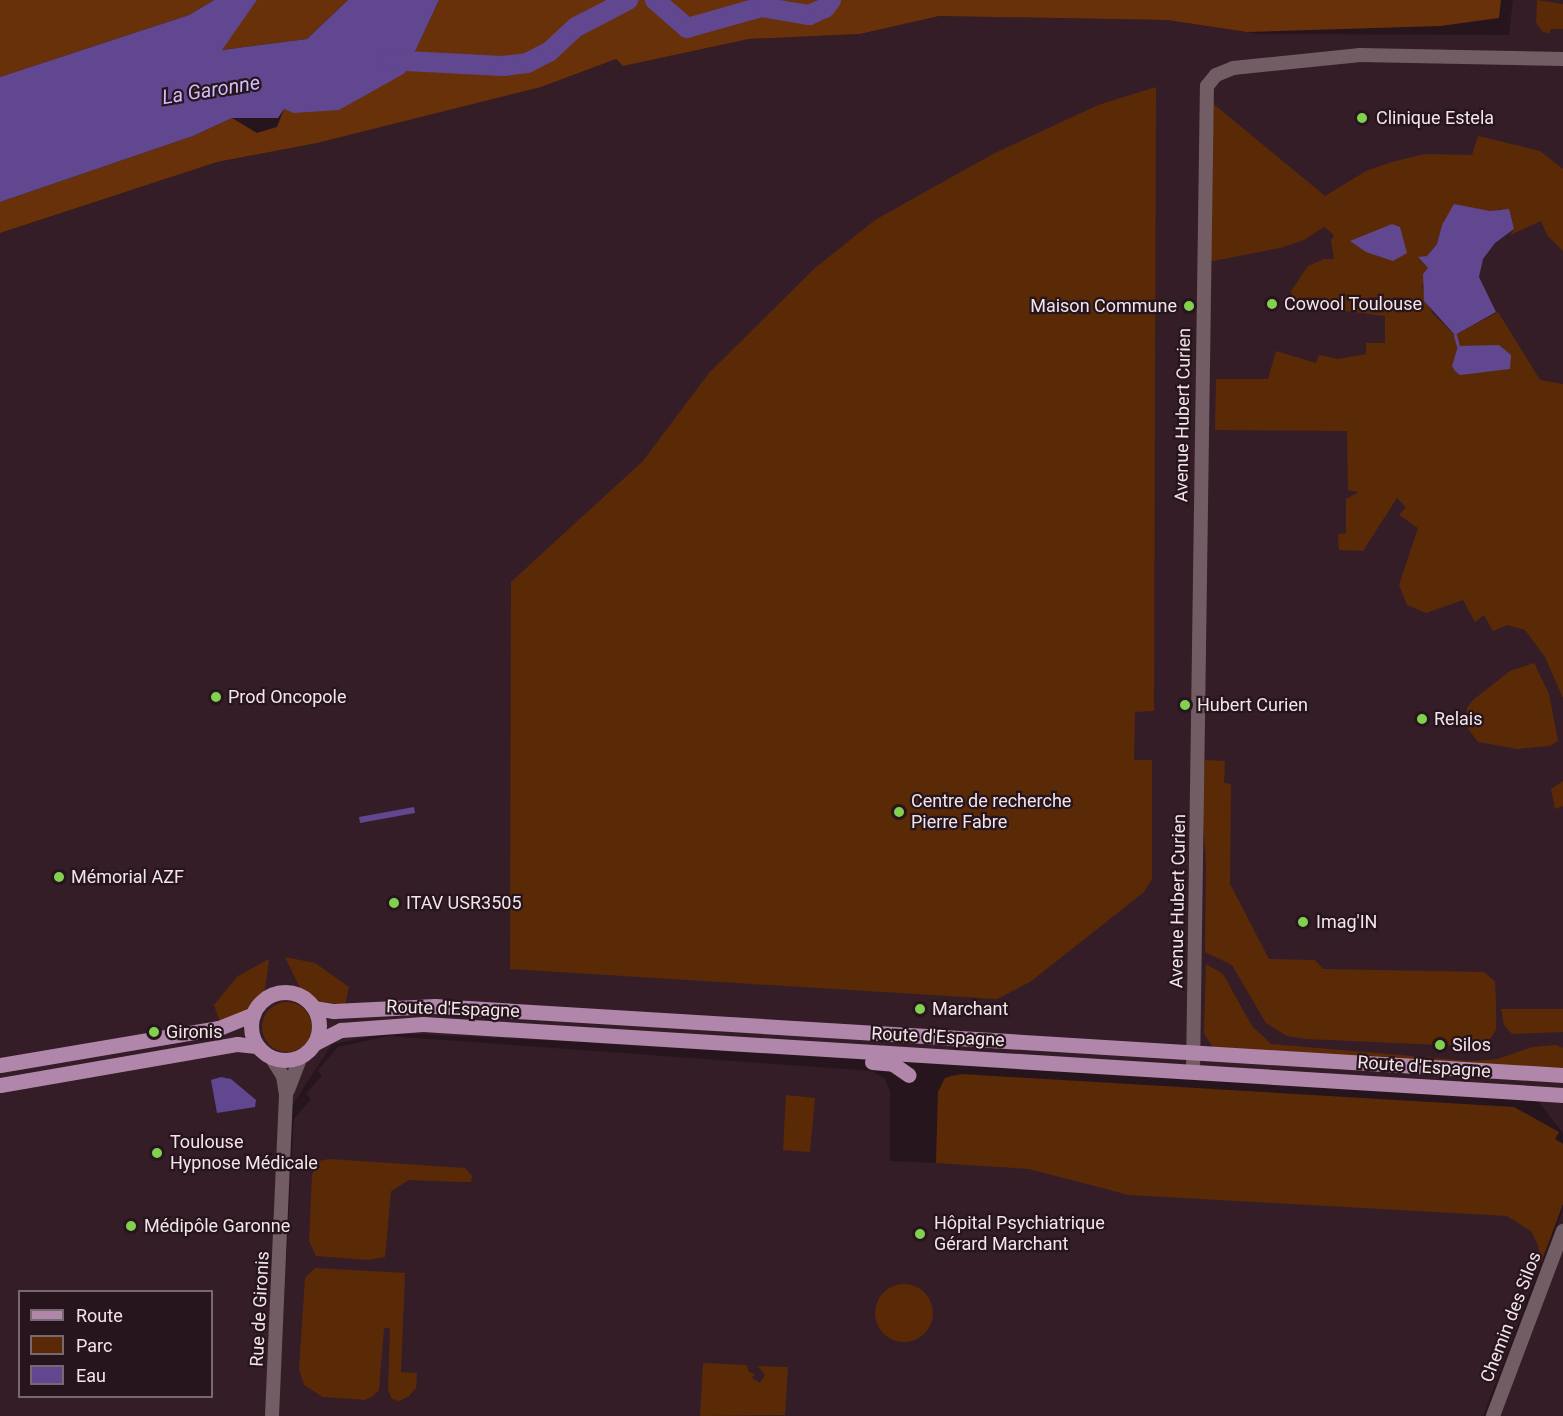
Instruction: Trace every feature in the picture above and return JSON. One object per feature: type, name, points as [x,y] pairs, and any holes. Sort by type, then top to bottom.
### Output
[{"type":"main road","points":[[0,1065],[214,1029],[253,1014],[265,999],[285,992],[306,999],[314,1008],[319,1022],[315,1043],[301,1056],[289,1060],[271,1058],[258,1046],[251,1031],[253,1014]]},
{"type":"main road","name":"Route d'Espagne","points":[[314,1008],[334,1011],[435,1006],[1563,1075]]},
{"type":"main road","name":"Route d'Espagne","points":[[315,1043],[341,1030],[412,1024],[1563,1095]]},
{"type":"main road","points":[[0,1085],[237,1044],[258,1046]]},
{"type":"main road","points":[[798,1049],[893,1064],[909,1075]]},
{"type":"street","name":"Avenue Hubert Curien","points":[[1193,1071],[1207,86],[1216,75],[1233,69],[1360,55],[1563,59]]},
{"type":"street","name":"Rue de Gironis","points":[[286,1095],[301,1056]]},
{"type":"street","name":"Rue de Gironis","points":[[271,1058],[283,1076],[286,1095],[272,1416]]},
{"type":"street","name":"Chemin des Silos","points":[[1493,1416],[1563,1231]]},
{"type":"shaded area","points":[[0,0],[214,0],[189,15],[0,77]]},
{"type":"shaded area","points":[[257,0],[348,0],[307,39],[221,50]]},
{"type":"shaded area","points":[[439,0],[1501,0],[1499,18],[1440,26],[1247,32],[1167,20],[939,16],[860,34],[749,39],[623,66],[616,59],[541,87],[317,143],[217,162],[0,233],[0,202],[193,136],[232,118],[257,133],[277,127],[284,109],[405,73]]},
{"type":"shaded area","points":[[1513,0],[1563,0],[1563,1133],[1538,1101],[736,1049],[389,1033],[332,1044],[291,1107],[265,1416],[0,1416],[0,233],[217,162],[317,143],[541,87],[616,59],[623,66],[749,39],[860,34],[939,16],[1167,20],[1259,34],[1509,35]]},
{"type":"shaded area","name":"Hôpital Psychiatrique Gérard Marchant","points":[[388,1036],[872,1071],[884,1078],[890,1091],[890,1161],[936,1163],[938,1092],[945,1078],[952,1075],[1374,1099],[1559,1132],[1555,1139],[1563,1144],[1563,1204],[1483,1416],[278,1416],[294,1119],[311,1099],[306,1094],[322,1075],[317,1071],[338,1047]]},
{"type":"shaded area","points":[[1563,1209],[1563,1416],[1485,1416]]},
{"type":"green space","points":[[1537,0],[1563,4],[1563,29],[1551,29],[1549,34],[1542,31],[1536,22]]},
{"type":"green space","points":[[1156,87],[1154,711],[1135,712],[1134,760],[1152,760],[1152,879],[1144,892],[1030,982],[997,999],[510,969],[511,582],[643,461],[709,373],[815,268],[875,220],[993,154],[1098,105]]},
{"type":"green space","points":[[1210,101],[1325,196],[1366,171],[1392,162],[1425,154],[1472,155],[1478,136],[1540,151],[1563,169],[1563,251],[1547,235],[1541,221],[1510,235],[1514,229],[1501,209],[1442,225],[1437,244],[1427,256],[1418,258],[1428,268],[1422,287],[1432,313],[1455,335],[1498,312],[1540,380],[1563,384],[1563,698],[1545,657],[1525,630],[1507,625],[1493,631],[1484,615],[1475,622],[1463,600],[1426,613],[1407,605],[1399,585],[1418,528],[1399,515],[1406,507],[1397,498],[1363,551],[1339,550],[1338,534],[1346,533],[1346,499],[1359,492],[1348,490],[1347,431],[1215,430],[1216,379],[1268,379],[1276,351],[1316,363],[1319,355],[1338,359],[1366,354],[1366,343],[1385,343],[1385,316],[1320,308],[1292,299],[1291,291],[1308,266],[1324,259],[1334,259],[1331,241],[1334,235],[1324,227],[1304,240],[1280,248],[1208,262]]},
{"type":"green space","points":[[1534,663],[1549,694],[1558,741],[1549,746],[1517,749],[1478,742],[1466,726],[1467,708],[1473,700],[1510,671]]},
{"type":"green space","points":[[1205,760],[1225,761],[1224,783],[1231,784],[1230,884],[1269,959],[1315,960],[1323,969],[1484,972],[1495,982],[1496,1001],[1496,1030],[1485,1047],[1306,1039],[1287,1036],[1266,1023],[1232,965],[1205,952],[1206,862],[1202,809]]},
{"type":"green space","points":[[1563,781],[1563,806],[1555,809],[1551,789]]},
{"type":"green space","points":[[285,957],[315,963],[349,987],[345,1005],[318,1001],[299,986]]},
{"type":"green space","points":[[269,959],[265,990],[246,1012],[220,1022],[214,1005],[238,976]]},
{"type":"green space","points":[[1206,964],[1223,974],[1252,1026],[1271,1044],[1470,1061],[1498,1059],[1532,1047],[1556,1045],[1563,1048],[1563,1070],[1213,1047],[1204,1034]]},
{"type":"green space","points":[[287,1002],[296,1004],[307,1013],[312,1027],[310,1036],[301,1047],[287,1052],[278,1050],[267,1041],[262,1027],[264,1018],[273,1007]]},
{"type":"green space","points":[[1501,1009],[1563,1009],[1563,1032],[1512,1034],[1504,1025]]},
{"type":"green space","points":[[961,1074],[1514,1107],[1559,1132],[1555,1139],[1563,1144],[1563,1204],[1541,1263],[1538,1245],[1531,1231],[1507,1216],[1129,1195],[1029,1169],[936,1163],[938,1092],[945,1078]]},
{"type":"green space","points":[[786,1095],[815,1098],[810,1152],[783,1150]]},
{"type":"green space","points":[[329,1159],[465,1168],[472,1176],[471,1182],[409,1180],[391,1191],[385,1257],[368,1260],[316,1256],[309,1241],[312,1175],[319,1161]]},
{"type":"green space","points":[[315,1268],[405,1273],[401,1372],[417,1373],[416,1388],[409,1396],[399,1401],[392,1399],[388,1390],[390,1328],[384,1328],[379,1390],[373,1396],[365,1400],[323,1397],[304,1385],[299,1369],[305,1278]]},
{"type":"green space","points":[[904,1284],[915,1286],[928,1297],[933,1313],[931,1324],[920,1337],[904,1342],[893,1340],[880,1329],[875,1313],[877,1302],[888,1289]]},
{"type":"green space","points":[[703,1363],[747,1365],[749,1372],[755,1374],[752,1378],[760,1383],[765,1375],[758,1366],[788,1367],[785,1415],[700,1416]]},
{"type":"water","name":"La Garonne","points":[[214,0],[257,0],[222,50],[307,39],[348,0],[439,0],[405,73],[339,110],[294,113],[284,109],[278,118],[232,118],[193,136],[0,202],[0,77],[189,15]]},
{"type":"water","points":[[1454,204],[1490,211],[1509,209],[1514,229],[1495,243],[1483,259],[1479,277],[1496,312],[1455,335],[1424,301],[1423,274],[1428,268],[1418,257],[1427,256],[1437,244],[1442,225]]},
{"type":"water","points":[[1392,224],[1400,227],[1407,253],[1393,261],[1366,252],[1350,241]]},
{"type":"water","points":[[1499,345],[1511,355],[1510,369],[1460,375],[1452,366],[1458,346]]},
{"type":"water","points":[[414,807],[415,813],[360,823],[359,817]]},
{"type":"water","points":[[221,1077],[231,1079],[256,1100],[255,1107],[217,1113],[211,1080]]},
{"type":"waterway","points":[[386,60],[503,66],[527,63],[549,52],[576,27],[628,0]]},
{"type":"waterway","points":[[655,0],[687,28],[761,7],[809,15],[825,8],[831,0]]},
{"type":"waterway","points":[[1455,335],[1458,346]]},
{"type":"place","name":"Clinique Estela","points":[[1362,118]]},
{"type":"place","name":"Cowool Toulouse","points":[[1272,304]]},
{"type":"place","name":"Maison Commune","points":[[1189,306]]},
{"type":"place","name":"Prod Oncopole","points":[[216,697]]},
{"type":"place","name":"Hubert Curien","points":[[1185,705]]},
{"type":"place","name":"Relais","points":[[1422,719]]},
{"type":"place","name":"Centre de recherche Pierre Fabre","points":[[899,812]]},
{"type":"place","name":"Mémorial AZF","points":[[59,877]]},
{"type":"place","name":"ITAV USR3505","points":[[394,903]]},
{"type":"place","name":"Imag'IN","points":[[1303,922]]},
{"type":"place","name":"Marchant","points":[[920,1009]]},
{"type":"place","name":"Gironis","points":[[154,1032]]},
{"type":"place","name":"Silos","points":[[1440,1045]]},
{"type":"place","name":"Toulouse Hypnose Médicale","points":[[157,1153]]},
{"type":"place","name":"Médipôle Garonne","points":[[131,1226]]},
{"type":"place","name":"Hôpital Psychiatrique Gérard Marchant","points":[[920,1234]]}]
